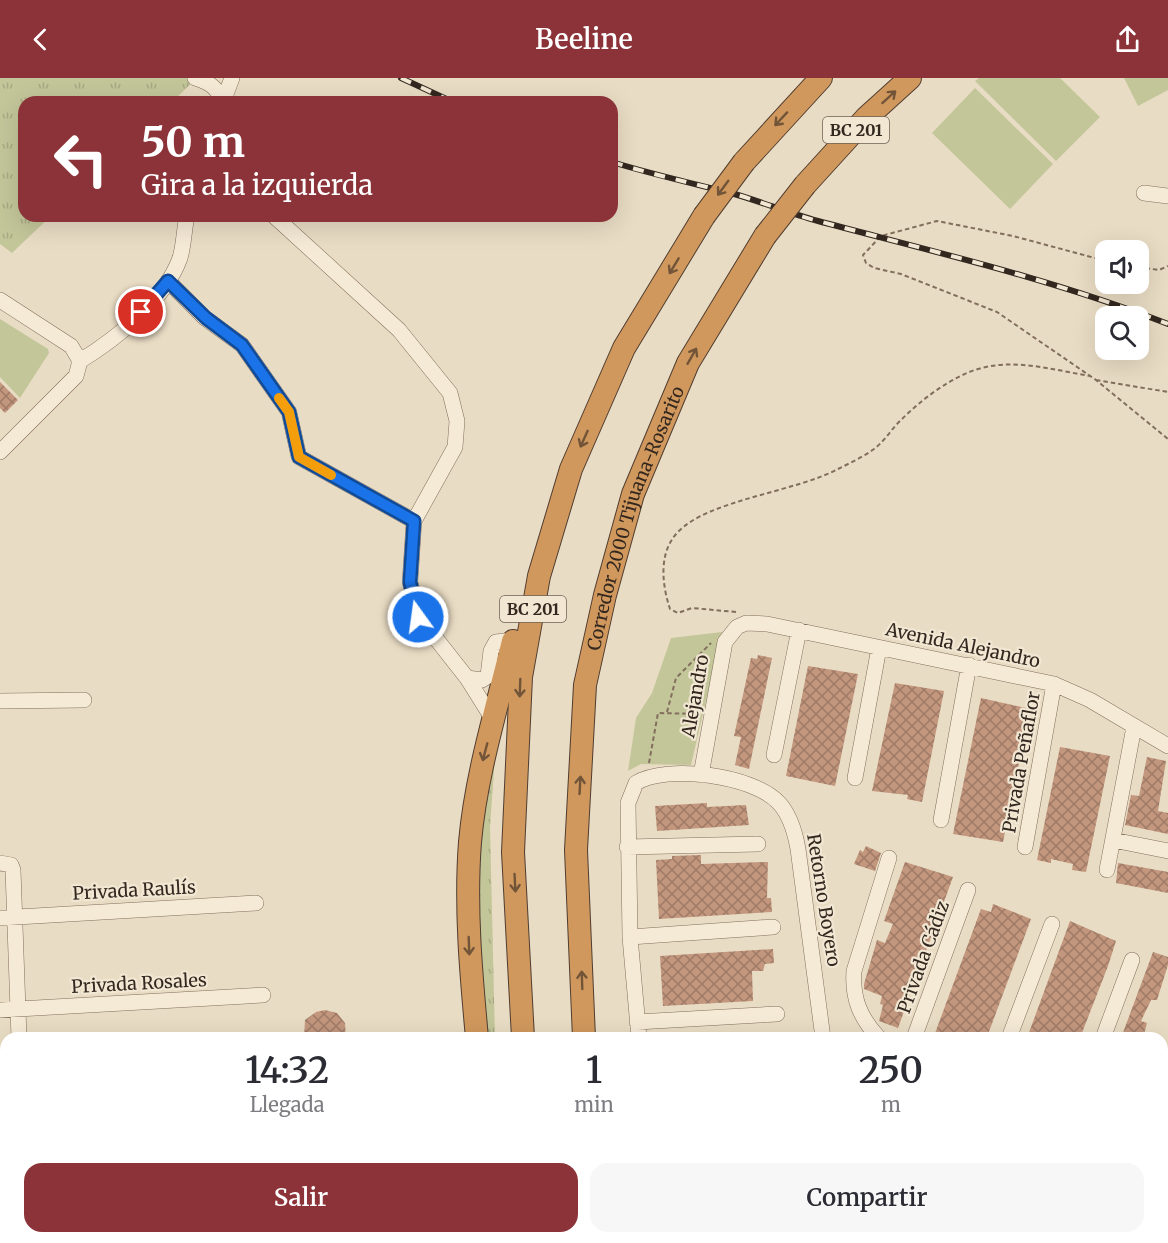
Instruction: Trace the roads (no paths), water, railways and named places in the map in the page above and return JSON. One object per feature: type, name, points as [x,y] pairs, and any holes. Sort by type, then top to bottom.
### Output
[{"type":"highway","name":"BC 201","points":[[523,1032],[513,852],[521,677],[520,639],[516,627],[539,576],[572,469],[624,348],[704,216],[744,162],[821,78]]},
{"type":"highway","name":"Corredor 2000 Tijuana-Rosarito","points":[[584,1032],[576,849],[585,685],[605,595],[633,494],[688,363],[765,236],[805,185],[866,118],[910,78]]},
{"type":"highway","points":[[476,1032],[469,947],[470,843],[476,797],[494,722],[520,639]]},
{"type":"street","points":[[195,78],[211,84],[219,96]]},
{"type":"street","points":[[225,96],[232,78]]},
{"type":"street","points":[[1144,193],[1168,196]]},
{"type":"street","points":[[2,445],[76,376],[80,361],[120,334],[168,281],[180,257],[186,222]]},
{"type":"street","points":[[281,222],[399,330],[450,393],[457,421],[455,447],[414,521],[410,582],[418,617],[468,678],[494,722]]},
{"type":"street","points":[[168,281],[206,318],[242,345],[289,412],[299,457],[414,521]]},
{"type":"street","points":[[0,300],[71,346],[80,361]]},
{"type":"street","name":"Avenida Alejandro","points":[[738,628],[799,630],[1054,684],[1090,700],[1168,746]]},
{"type":"street","name":"Alejandro","points":[[701,775],[722,655],[738,628]]},
{"type":"street","points":[[774,755],[799,630]]},
{"type":"street","points":[[468,678],[485,679],[496,642],[520,639]]},
{"type":"street","points":[[855,778],[879,648]]},
{"type":"street","points":[[941,820],[969,665]]},
{"type":"street","name":"Privada Peñaflor","points":[[1025,848],[1054,684]]},
{"type":"street","points":[[0,701],[84,700]]},
{"type":"street","points":[[1107,870],[1134,727]]},
{"type":"street","name":"Retorno Boyero","points":[[627,847],[628,803],[636,783],[646,777],[673,773],[701,775],[737,782],[767,794],[779,802],[795,830],[819,992],[822,1032]]},
{"type":"street","points":[[1113,840],[1168,851]]},
{"type":"street","points":[[638,1032],[630,937],[627,847],[758,844]]},
{"type":"street","points":[[874,1032],[858,1010],[854,997],[854,970],[889,858]]},
{"type":"street","points":[[5,864],[7,917],[19,1032]]},
{"type":"street","name":"Privada Cádiz","points":[[916,1032],[968,890]]},
{"type":"street","name":"Privada Raulís","points":[[7,917],[256,903]]},
{"type":"street","points":[[1011,1032],[1052,924]]},
{"type":"street","points":[[630,937],[773,927]]},
{"type":"street","points":[[1105,1032],[1132,960]]},
{"type":"street","name":"Privada Rosales","points":[[0,1010],[263,995]]},
{"type":"street","points":[[637,1022],[777,1014]]},
{"type":"railway","points":[[401,78],[440,96]]},
{"type":"railway","points":[[618,164],[731,193],[818,221],[1038,280],[1168,324]]}]
